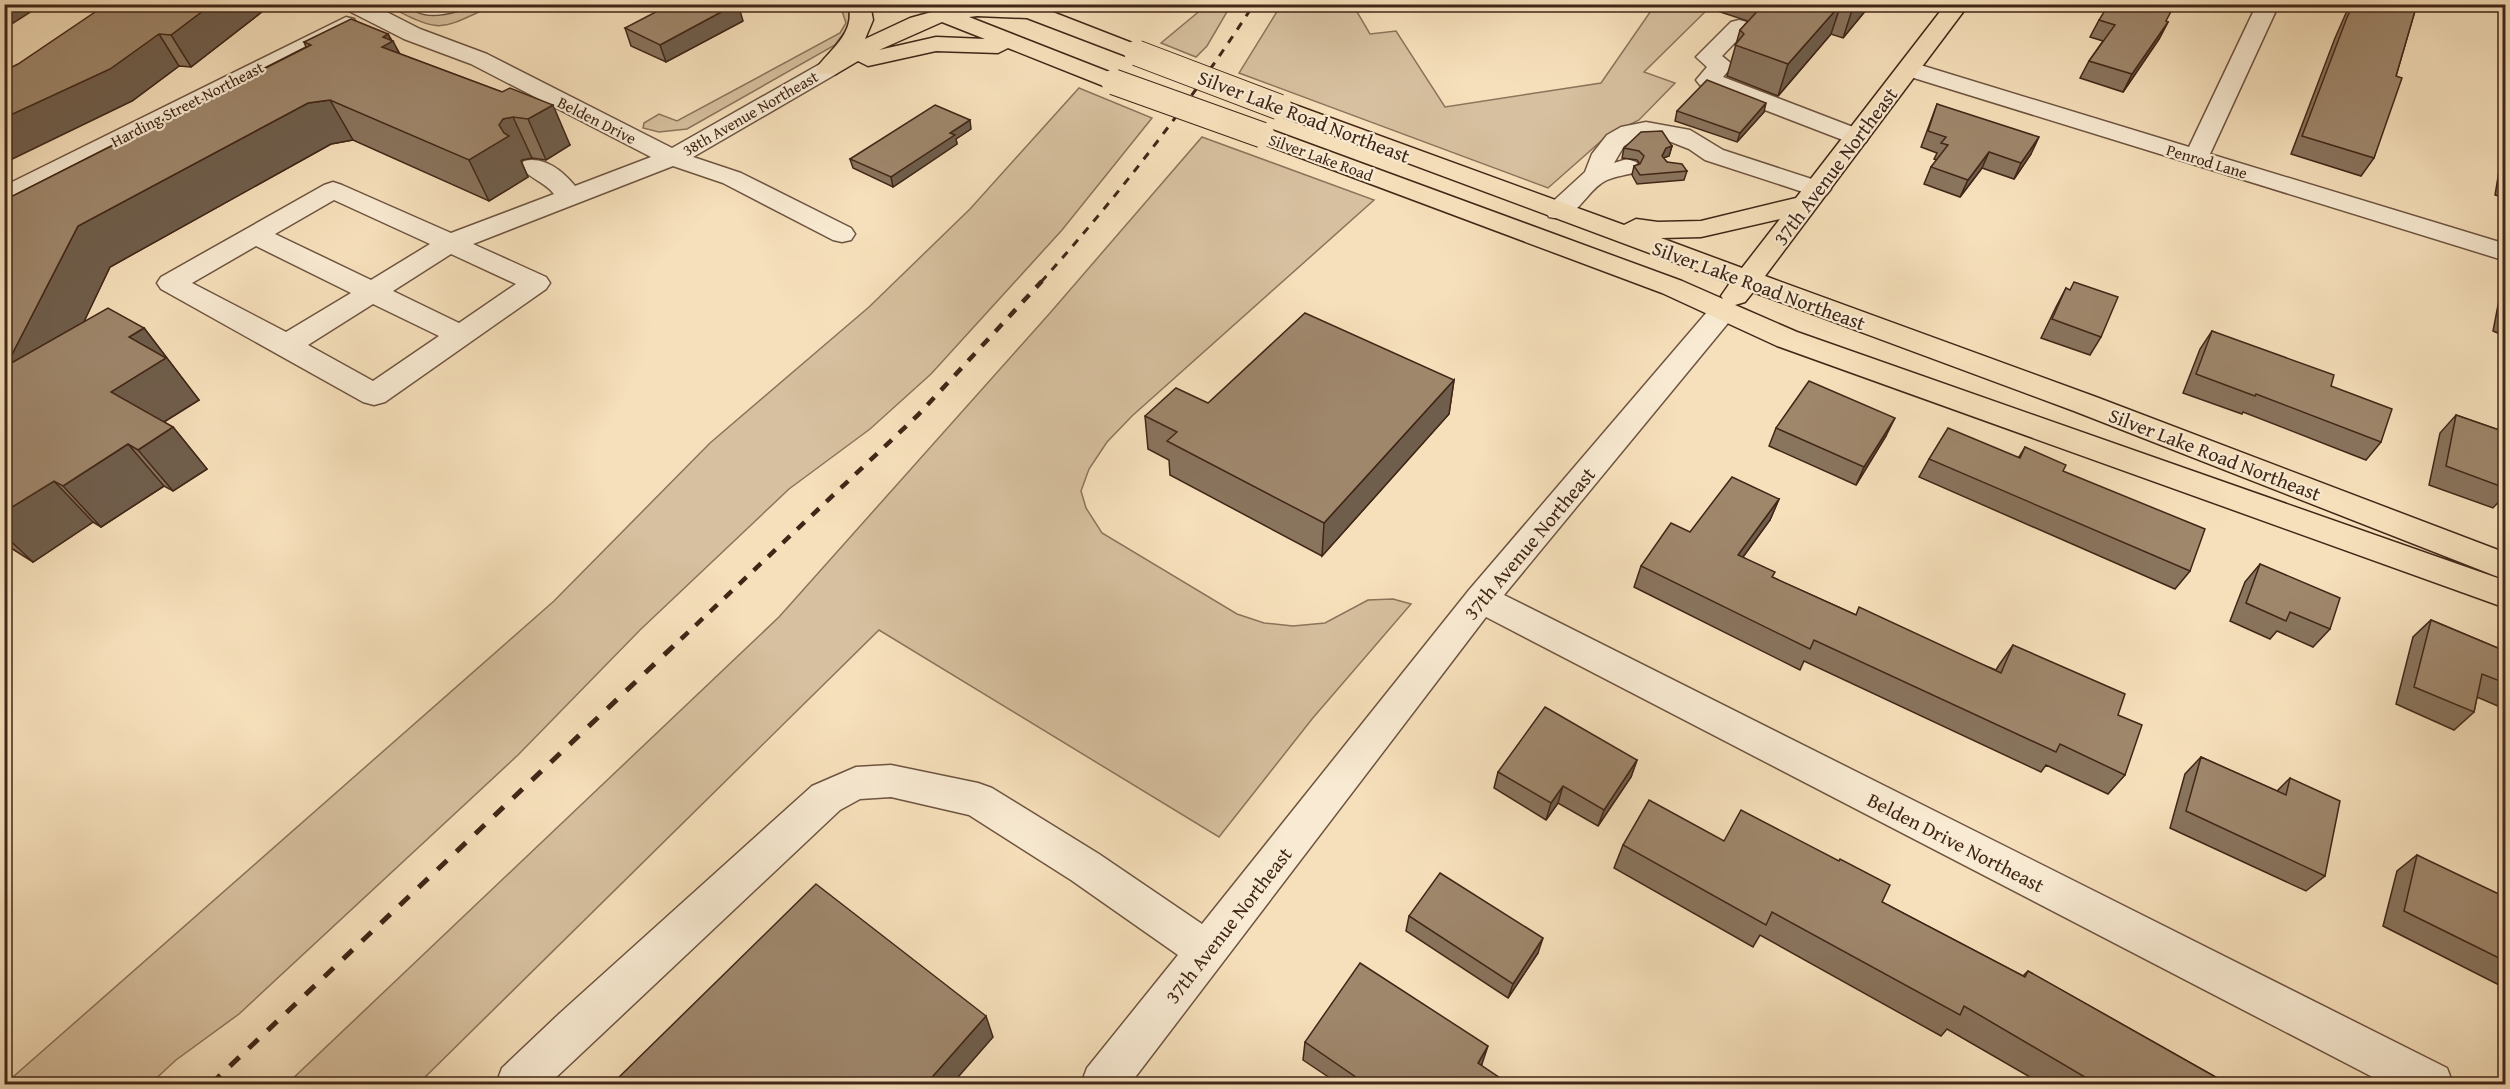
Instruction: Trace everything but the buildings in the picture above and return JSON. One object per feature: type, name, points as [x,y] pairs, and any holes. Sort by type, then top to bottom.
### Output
[{"type":"main road","points":[[828,69],[857,35],[862,21],[859,4]]},
{"type":"main road","name":"Silver Lake Road","points":[[919,4],[1114,82],[1672,287],[1723,311]]},
{"type":"main road","name":"37th Avenue Northeast","points":[[1723,311],[1958,4]]},
{"type":"main road","name":"Silver Lake Road Northeast","points":[[828,69],[903,27],[976,9],[1023,8],[1279,107],[2085,404],[2505,567]]},
{"type":"main road","points":[[828,69],[936,44],[1026,48]]},
{"type":"main road","points":[[1558,211],[1654,230],[1688,231],[1737,222],[1813,196]]},
{"type":"main road","name":"Silver Lake Road Northeast","points":[[1723,311],[1786,339],[2505,595]]},
{"type":"street","points":[[420,4],[436,9],[457,4]]},
{"type":"street","points":[[2196,158],[2268,4]]},
{"type":"street","name":"Belden Drive","points":[[362,8],[412,34],[479,59],[672,158],[732,178],[842,234]]},
{"type":"street","name":"Harding Street Northeast","points":[[4,196],[362,8]]},
{"type":"street","points":[[1739,27],[1707,57],[1721,65],[1708,80],[1857,137]]},
{"type":"street","name":"38th Avenue Northeast","points":[[287,345],[450,243],[672,158],[828,69]]},
{"type":"street","name":"Penrod Lane","points":[[1909,69],[2505,253]]},
{"type":"street","points":[[1597,175],[1601,155],[1619,137],[1636,130],[1650,128],[1670,131],[1714,155],[1813,196]]},
{"type":"street","points":[[1684,162],[1714,155]]},
{"type":"street","points":[[533,166],[550,174],[561,183],[569,197]]},
{"type":"street","points":[[1558,211],[1597,175],[1628,167]]},
{"type":"street","points":[[333,190],[450,243],[536,283],[374,395],[171,283],[333,190]]},
{"type":"street","points":[[255,235],[460,335]]},
{"type":"street","name":"37th Avenue Northeast","points":[[1103,1084],[1481,599],[1723,311]]},
{"type":"street","name":"Belden Drive Northeast","points":[[1481,599],[2431,1084]]},
{"type":"street","points":[[518,1084],[575,1028],[826,798],[856,783],[891,781],[978,800],[1085,867],[1207,951]]},
{"type":"shaded area","points":[[1208,4],[1231,5],[1207,46],[1196,57],[1161,43]]},
{"type":"shaded area","points":[[386,5],[461,8],[469,5],[494,5],[461,20],[440,26],[419,21]]},
{"type":"shaded area","points":[[1281,5],[1353,5],[1370,34],[1396,31],[1445,107],[1601,83],[1655,5],[1688,5],[1707,10],[1644,72],[1675,83],[1639,120],[1607,136],[1548,188],[1239,73]]},
{"type":"shaded area","points":[[848,6],[851,23],[835,45],[687,129],[659,132],[643,128],[644,123],[659,114],[677,121],[840,33],[846,23],[841,8]]},
{"type":"shaded area","points":[[1079,88],[1152,118],[1062,230],[931,374],[870,429],[789,489],[640,630],[518,755],[239,1014],[176,1060],[150,1084],[5,1084],[554,601],[710,443],[869,307],[970,209]]},
{"type":"shaded area","points":[[1202,137],[1374,200],[1132,416],[1107,442],[1089,469],[1081,491],[1086,508],[1102,533],[1237,614],[1264,623],[1293,626],[1325,623],[1368,600],[1393,599],[1411,604],[1312,719],[1219,837],[879,630],[418,1084],[287,1084],[779,617],[1050,313]]},
{"type":"railway","points":[[1041,282],[1153,148],[1205,77],[1254,4]]},
{"type":"railway","points":[[681,639],[918,415],[1042,281]]},
{"type":"railway","points":[[211,1084],[683,637]]}]
